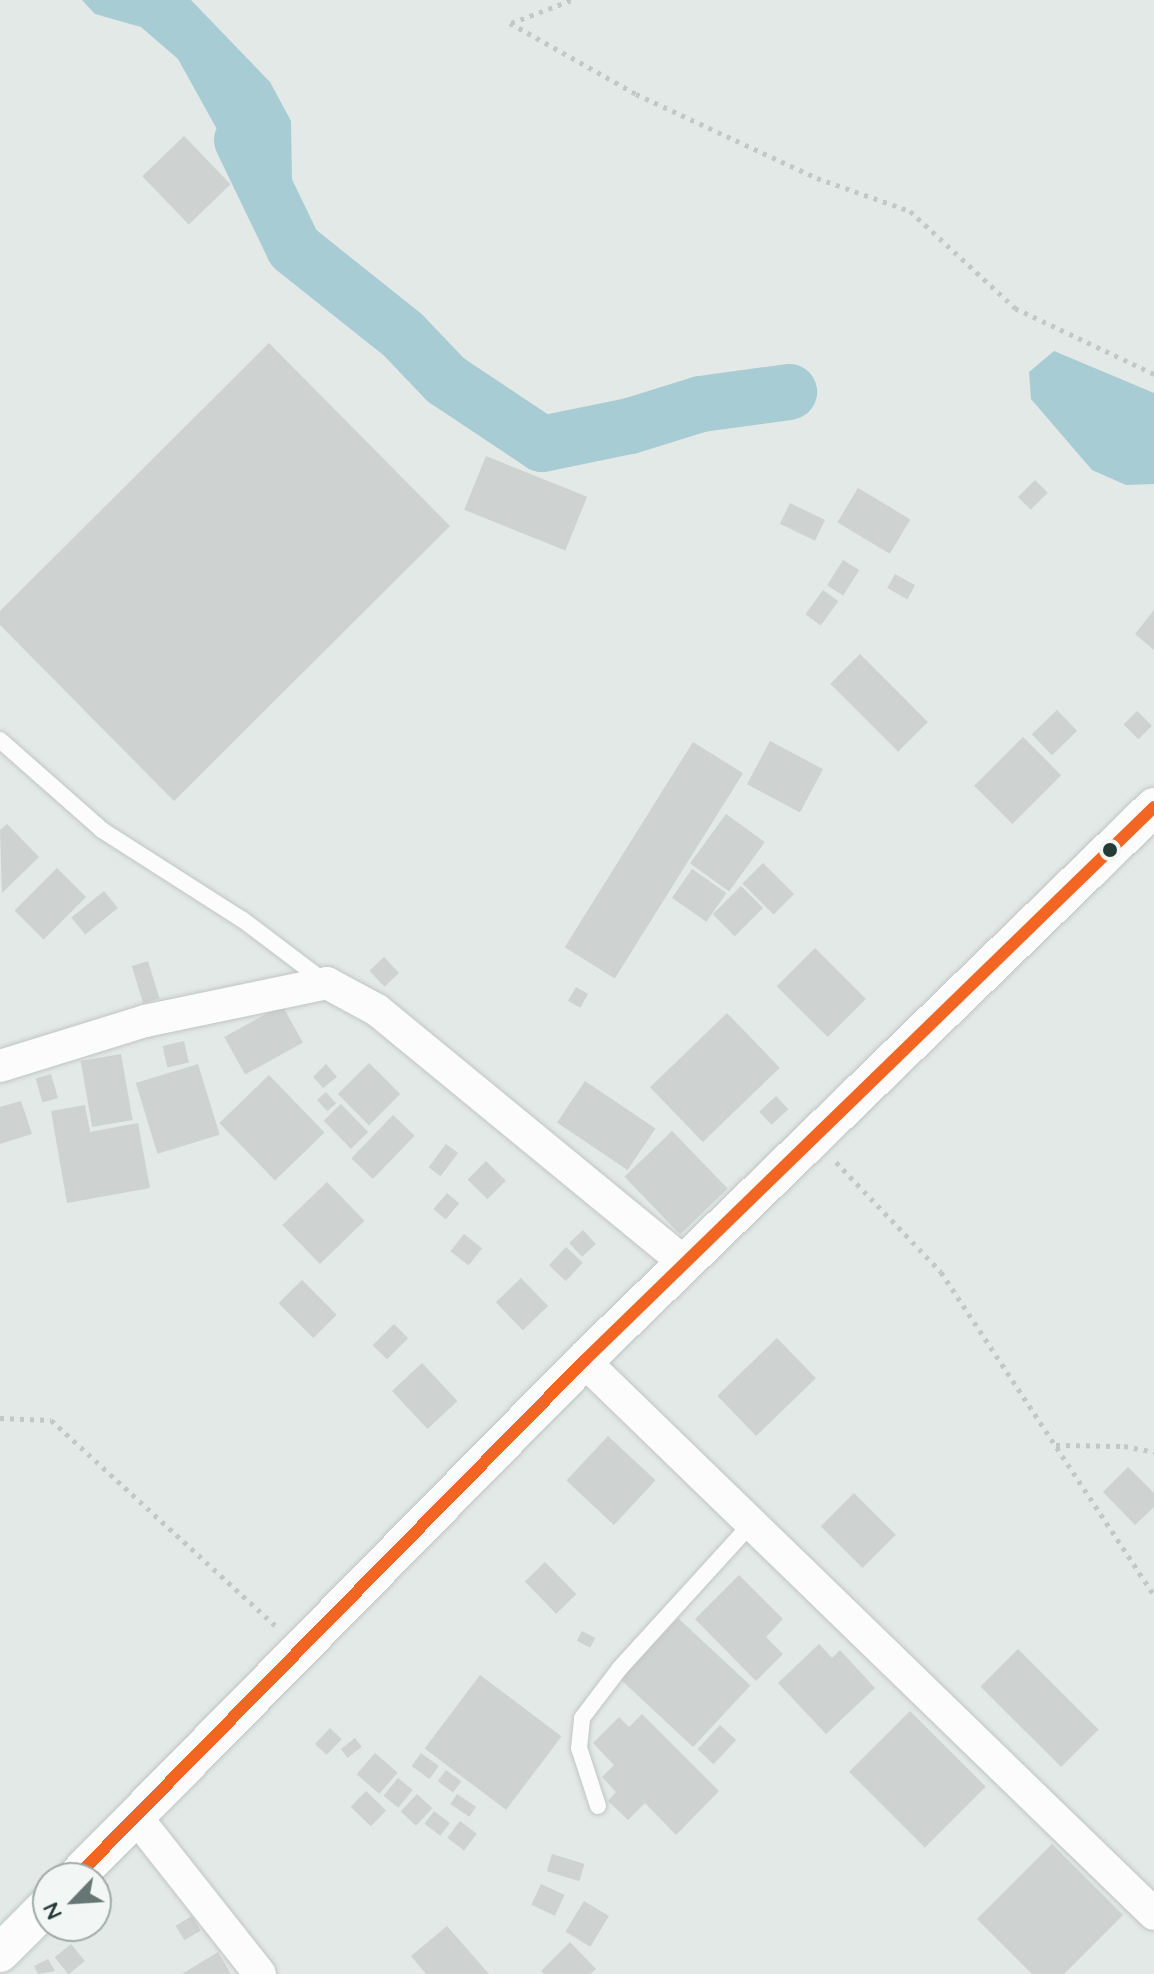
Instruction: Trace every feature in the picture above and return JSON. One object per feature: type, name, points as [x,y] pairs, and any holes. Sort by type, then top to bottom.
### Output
[{"type":"street","points":[[91,1862],[584,1361],[1154,807]]},
{"type":"street","points":[[0,1066],[145,1021],[327,983],[377,1010],[685,1263]]},
{"type":"street","points":[[584,1361],[1154,1914]]},
{"type":"street","points":[[136,1817],[260,1974]]},
{"type":"street","points":[[0,1953],[32,1921]]},
{"type":"lane","points":[[0,740],[102,830],[243,920],[327,983]]},
{"type":"lane","points":[[598,1806],[579,1748],[582,1718],[620,1668],[751,1524]]},
{"type":"path","points":[[572,0],[510,23],[636,94],[817,178],[910,211],[1015,308],[1154,374]]},
{"type":"path","points":[[813,1139],[941,1272],[1154,1595]]},
{"type":"path","points":[[0,1418],[51,1420],[302,1649]]},
{"type":"path","points":[[1055,1445],[1124,1446],[1154,1452]]},
{"type":"water","points":[[82,0],[191,0],[270,82],[291,121],[292,180],[272,209],[259,205],[178,59],[141,27],[95,14]]},
{"type":"water","points":[[1054,351],[1154,393],[1154,484],[1126,485],[1092,470],[1031,399],[1029,372]]},
{"type":"building","points":[[184,136],[231,184],[189,224],[142,176]]},
{"type":"building","points":[[269,343],[450,526],[174,801],[0,625],[0,611]]},
{"type":"building","points":[[486,456],[587,497],[565,551],[464,510]]},
{"type":"building","points":[[1035,480],[1048,493],[1031,510],[1018,497]]},
{"type":"building","points":[[858,488],[910,519],[890,554],[837,522]]},
{"type":"building","points":[[790,503],[825,520],[815,541],[780,524]]},
{"type":"building","points":[[843,560],[859,570],[843,596],[827,585]]},
{"type":"building","points":[[895,574],[915,585],[907,599],[887,588]]},
{"type":"building","points":[[823,590],[838,601],[821,625],[805,614]]},
{"type":"building","points":[[1154,610],[1154,650],[1135,634]]},
{"type":"building","points":[[860,654],[928,722],[898,752],[830,684]]},
{"type":"building","points":[[1057,710],[1077,731],[1052,755],[1032,734]]},
{"type":"building","points":[[1137,711],[1152,726],[1138,739],[1124,724]]},
{"type":"building","points":[[1023,737],[1061,775],[1012,824],[974,786]]},
{"type":"building","points":[[770,741],[823,769],[800,812],[747,784]]},
{"type":"building","points":[[693,742],[743,773],[615,978],[565,947]]},
{"type":"building","points":[[726,814],[765,842],[729,892],[690,863]]},
{"type":"building","points":[[7,824],[39,857],[2,893],[0,830]]},
{"type":"building","points":[[763,863],[794,894],[774,915],[742,884]]},
{"type":"building","points":[[57,868],[86,897],[44,939],[15,910]]},
{"type":"building","points":[[692,869],[726,893],[706,922],[672,898]]},
{"type":"building","points":[[741,886],[763,908],[735,936],[713,914]]},
{"type":"building","points":[[104,891],[118,908],[85,935],[71,917]]},
{"type":"building","points":[[815,948],[866,999],[828,1037],[777,986]]},
{"type":"building","points":[[384,957],[399,973],[384,987],[369,971]]},
{"type":"building","points":[[148,961],[159,998],[143,1003],[132,966]]},
{"type":"building","points":[[576,987],[588,994],[580,1008],[568,1001]]},
{"type":"building","points":[[282,1005],[303,1043],[245,1075],[224,1037]]},
{"type":"building","points":[[727,1013],[780,1068],[703,1142],[650,1087]]},
{"type":"building","points":[[184,1041],[189,1062],[168,1067],[163,1046]]},
{"type":"building","points":[[121,1054],[133,1120],[92,1127],[81,1061]]},
{"type":"building","points":[[369,1063],[400,1094],[369,1125],[338,1094]]},
{"type":"building","points":[[198,1064],[220,1135],[157,1154],[136,1083]]},
{"type":"building","points":[[326,1064],[337,1077],[323,1088],[313,1077]]},
{"type":"building","points":[[51,1074],[58,1098],[43,1102],[36,1078]]},
{"type":"building","points":[[269,1075],[325,1133],[275,1180],[219,1123]]},
{"type":"building","points":[[585,1081],[655,1129],[628,1170],[557,1122]]},
{"type":"building","points":[[326,1092],[336,1103],[327,1111],[317,1100]]},
{"type":"building","points":[[776,1096],[788,1109],[771,1125],[759,1112]]},
{"type":"building","points":[[21,1101],[32,1134],[0,1144],[0,1107]]},
{"type":"building","points":[[341,1104],[368,1132],[351,1149],[324,1121]]},
{"type":"building","points":[[85,1105],[90,1132],[138,1123],[150,1188],[67,1203],[51,1111]]},
{"type":"building","points":[[393,1115],[415,1136],[373,1179],[351,1158]]},
{"type":"building","points":[[672,1131],[728,1189],[680,1234],[625,1177]]},
{"type":"building","points":[[446,1144],[458,1153],[441,1176],[429,1167]]},
{"type":"building","points":[[486,1161],[506,1181],[487,1199],[468,1179]]},
{"type":"building","points":[[327,1182],[365,1221],[320,1264],[282,1225]]},
{"type":"building","points":[[447,1193],[459,1203],[446,1219],[434,1209]]},
{"type":"building","points":[[583,1230],[596,1244],[582,1257],[569,1243]]},
{"type":"building","points":[[464,1234],[482,1248],[469,1265],[450,1251]]},
{"type":"building","points":[[566,1247],[583,1263],[566,1281],[549,1265]]},
{"type":"building","points":[[521,1278],[548,1306],[523,1330],[496,1302]]},
{"type":"building","points":[[302,1280],[337,1315],[313,1338],[279,1303]]},
{"type":"building","points":[[394,1324],[408,1338],[387,1359],[373,1345]]},
{"type":"building","points":[[777,1338],[816,1378],[756,1436],[717,1396]]},
{"type":"building","points":[[422,1363],[457,1401],[427,1429],[392,1391]]},
{"type":"building","points":[[608,1436],[656,1480],[614,1525],[566,1481]]},
{"type":"building","points":[[1128,1467],[1154,1493],[1154,1507],[1135,1525],[1103,1492]]},
{"type":"building","points":[[854,1493],[896,1535],[862,1568],[821,1526]]},
{"type":"building","points":[[545,1562],[576,1594],[556,1614],[525,1581]]},
{"type":"building","points":[[739,1575],[783,1619],[766,1637],[783,1654],[756,1681],[695,1619]]},
{"type":"building","points":[[678,1618],[750,1686],[693,1747],[621,1679]]},
{"type":"building","points":[[582,1631],[595,1638],[590,1648],[577,1641]]},
{"type":"building","points":[[819,1644],[832,1658],[840,1650],[875,1688],[826,1734],[778,1683]]},
{"type":"building","points":[[1018,1649],[1099,1730],[1061,1767],[981,1686]]},
{"type":"building","points":[[480,1675],[561,1736],[506,1810],[425,1748]]},
{"type":"building","points":[[910,1711],[986,1787],[925,1847],[849,1772]]},
{"type":"building","points":[[642,1714],[719,1791],[676,1835],[645,1803],[628,1820],[608,1801],[616,1792],[602,1777],[614,1765],[593,1743],[619,1717],[629,1727]]},
{"type":"building","points":[[720,1725],[736,1740],[714,1764],[697,1749]]},
{"type":"building","points":[[330,1728],[342,1739],[327,1755],[315,1744]]},
{"type":"building","points":[[355,1738],[362,1747],[348,1758],[341,1749]]},
{"type":"building","points":[[375,1753],[398,1773],[379,1794],[357,1774]]},
{"type":"building","points":[[421,1753],[439,1766],[429,1779],[412,1766]]},
{"type":"building","points":[[446,1770],[461,1781],[453,1792],[438,1781]]},
{"type":"building","points":[[398,1778],[413,1790],[398,1808],[384,1796]]},
{"type":"building","points":[[366,1791],[386,1810],[371,1826],[351,1807]]},
{"type":"building","points":[[417,1794],[432,1808],[416,1826],[401,1812]]},
{"type":"building","points":[[457,1794],[476,1807],[469,1817],[450,1804]]},
{"type":"building","points":[[434,1811],[450,1823],[440,1836],[424,1824]]},
{"type":"building","points":[[460,1821],[477,1834],[464,1850],[447,1838]]},
{"type":"building","points":[[1052,1844],[1123,1915],[1064,1974],[1032,1974],[977,1919]]},
{"type":"building","points":[[552,1854],[585,1864],[579,1881],[547,1871]]},
{"type":"building","points":[[541,1884],[565,1895],[555,1916],[531,1905]]},
{"type":"building","points":[[584,1901],[609,1916],[590,1947],[565,1932]]},
{"type":"building","points":[[192,1916],[201,1931],[184,1940],[176,1926]]},
{"type":"building","points":[[447,1926],[489,1974],[426,1974],[411,1956]]},
{"type":"building","points":[[570,1942],[596,1969],[590,1974],[544,1974],[541,1971]]},
{"type":"building","points":[[71,1944],[85,1961],[68,1974],[55,1957]]},
{"type":"building","points":[[218,1952],[231,1974],[182,1974]]},
{"type":"building","points":[[48,1959],[55,1971],[38,1974],[34,1966]]},
{"type":"waterway","points":[[242,140],[294,248],[403,335],[446,380],[542,444],[630,426],[701,404],[789,392]]},
{"type":"transit line","points":[[91,1862],[584,1361],[1154,807]]}]
